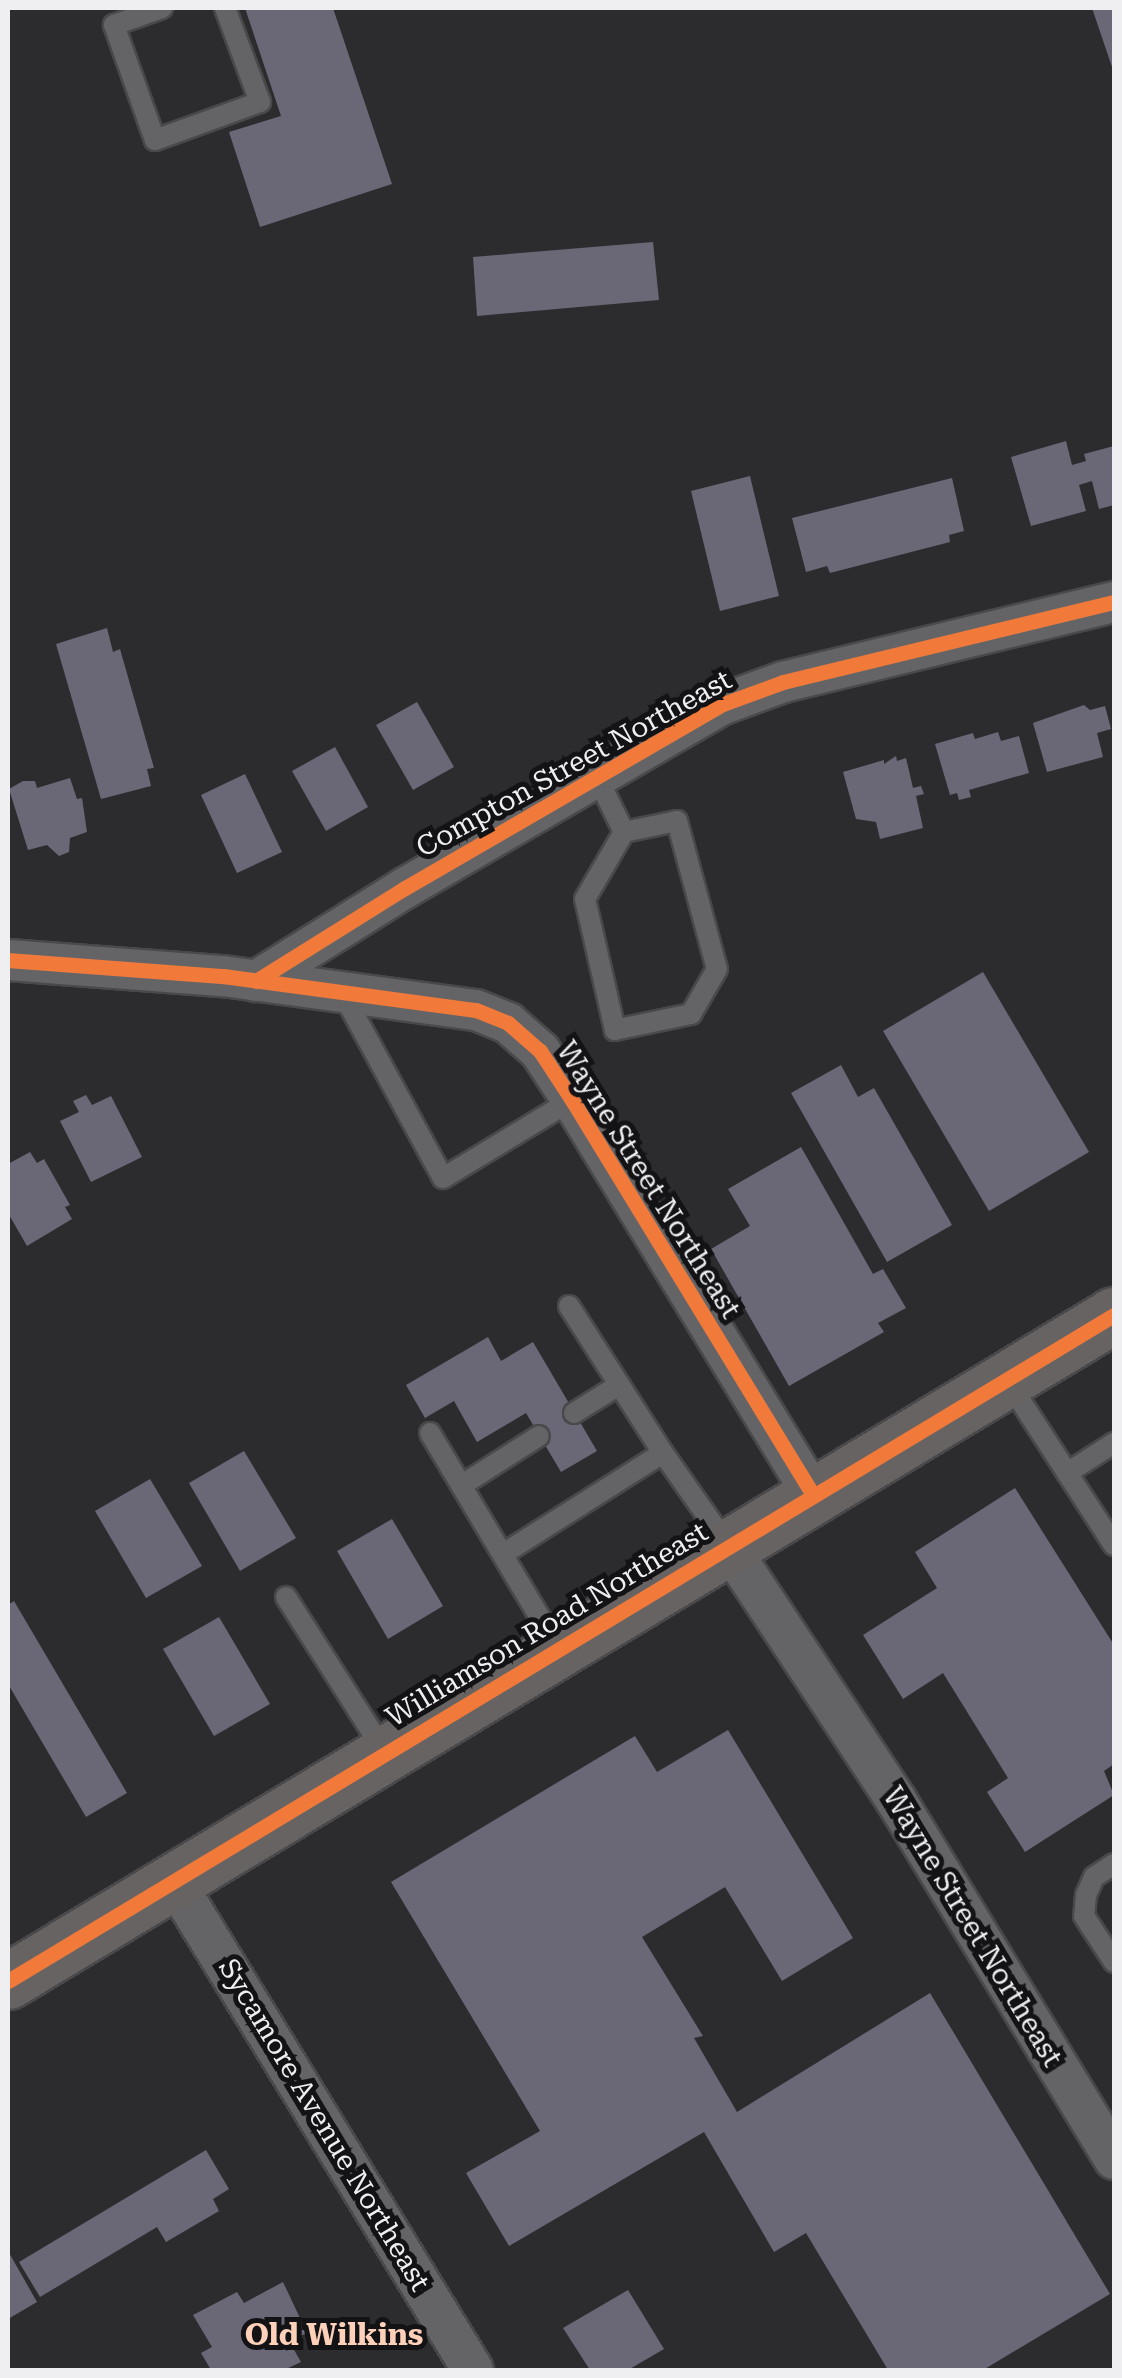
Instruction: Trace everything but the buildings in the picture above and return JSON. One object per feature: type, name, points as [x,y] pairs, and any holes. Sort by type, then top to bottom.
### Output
[{"type":"main road","name":"Williamson Road Northeast","points":[[8,1981],[384,1751],[1114,1315]]},
{"type":"street","name":"Compton Street Northeast","points":[[256,980],[723,704],[783,682],[1114,602]]},
{"type":"street","name":"Wayne Street Northeast","points":[[8,960],[256,980],[476,1010],[508,1023],[540,1051],[572,1100],[814,1496]]},
{"type":"street","name":"Wayne Street Northeast","points":[[728,1546],[896,1800],[1114,2160]]},
{"type":"street","name":"Sycamore Avenue Northeast","points":[[174,1881],[472,2370]]},
{"type":"lane","points":[[162,8],[114,25],[155,140],[260,102],[226,8]]},
{"type":"lane","points":[[598,777],[624,832]]},
{"type":"lane","points":[[677,821],[717,969],[691,1014],[615,1030],[585,900],[624,832],[677,821]]},
{"type":"lane","points":[[343,994],[444,1178],[572,1100]]},
{"type":"lane","points":[[569,1306],[728,1546]]},
{"type":"lane","points":[[1007,1380],[1114,1545]]},
{"type":"lane","points":[[574,1412],[620,1384]]},
{"type":"lane","points":[[430,1433],[558,1648]]},
{"type":"lane","points":[[462,1485],[540,1436]]},
{"type":"lane","points":[[1067,1473],[1114,1443]]},
{"type":"lane","points":[[503,1554],[663,1453]]},
{"type":"lane","points":[[286,1598],[384,1751]]},
{"type":"lane","points":[[1114,1864],[1094,1877],[1086,1895],[1084,1916],[1114,1962]]},
{"type":"cycle path","points":[[256,981],[405,888],[723,704],[783,682],[1114,602]]},
{"type":"cycle path","points":[[8,960],[223,976],[476,1010],[508,1023],[540,1051],[572,1100],[813,1495]]},
{"type":"cycle path","points":[[8,1981],[1114,1315]]},
{"type":"district","name":"Old Wilkins","points":[[334,2335]]}]
